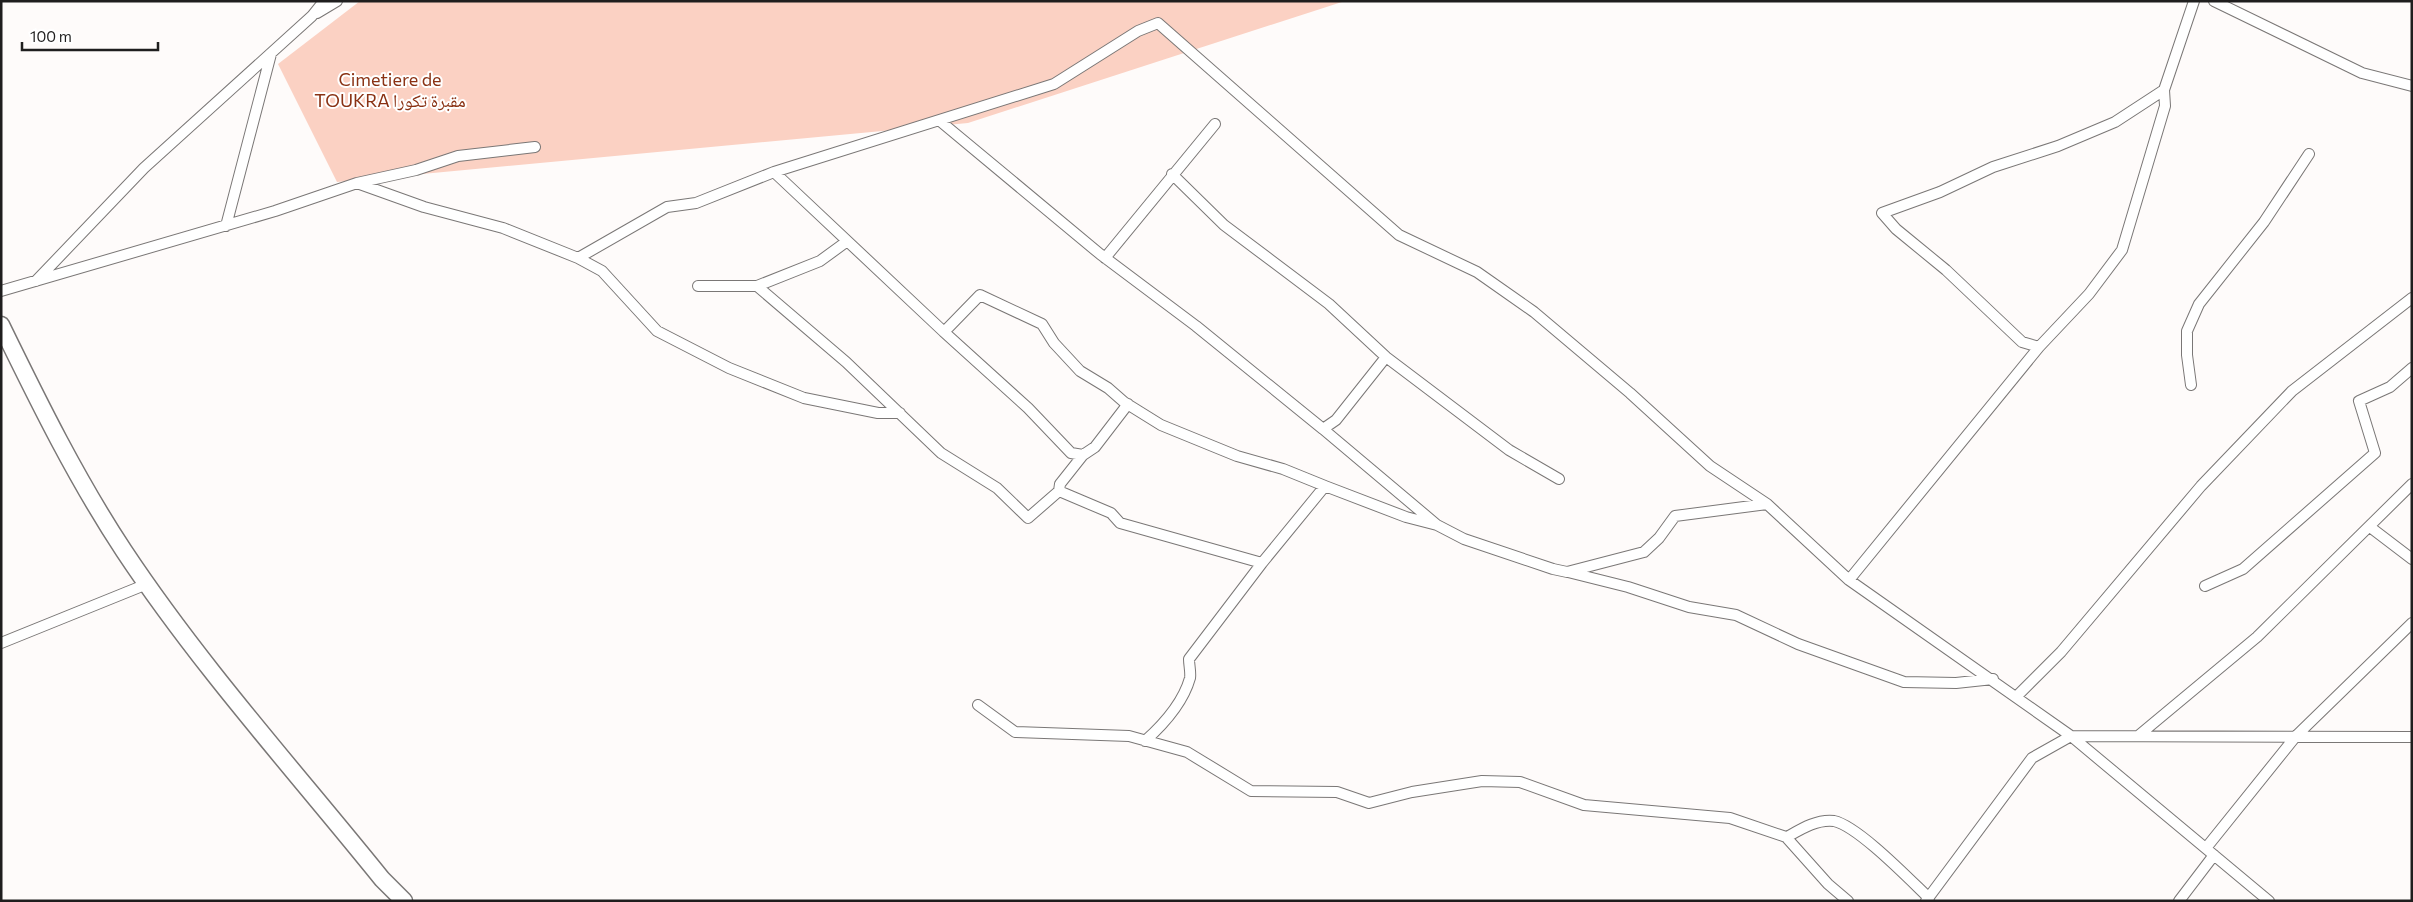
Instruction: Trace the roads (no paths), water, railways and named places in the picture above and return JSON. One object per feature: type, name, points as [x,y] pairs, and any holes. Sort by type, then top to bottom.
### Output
[{"type":"highway","points":[[1,325],[43,413],[81,480],[147,584],[212,670],[382,879],[404,901]]},
{"type":"street","points":[[35,282],[144,168],[312,16],[324,1]]},
{"type":"street","points":[[312,16],[337,1]]},
{"type":"street","points":[[1850,580],[2039,347],[2089,294],[2122,250],[2165,106],[2164,90],[2194,1]]},
{"type":"street","points":[[2214,1],[2362,73],[2412,86]]},
{"type":"street","points":[[578,258],[667,207],[696,203],[774,172],[1054,84],[1138,31],[1158,23],[1399,235],[1477,272],[1534,312],[1630,393],[1710,466],[1767,504],[1850,580],[1994,679],[2071,736],[2269,901]]},
{"type":"street","points":[[226,226],[271,53]]},
{"type":"street","points":[[2039,347],[2022,342],[1946,270],[1896,229],[1882,213],[1940,192],[1992,167],[2058,146],[2116,122],[2164,90]]},
{"type":"street","points":[[940,121],[1105,258],[1196,326],[1324,429],[1437,525],[1464,539],[1567,572],[1689,607],[1736,615],[1798,644],[1904,682],[1956,683],[1994,679]]},
{"type":"street","points":[[1105,258],[1172,174],[1215,124]]},
{"type":"street","points":[[1,290],[35,282],[226,226],[357,183],[416,170],[458,156],[535,147]]},
{"type":"street","points":[[2191,385],[2187,355],[2187,331],[2199,304],[2264,222],[2309,154]]},
{"type":"street","points":[[774,172],[846,242],[1028,408],[1072,453],[1083,455]]},
{"type":"street","points":[[1172,174],[1224,225],[1328,304],[1386,357],[1509,450],[1559,479]]},
{"type":"street","points":[[357,183],[424,207],[503,228],[578,258],[602,272],[656,331],[729,368],[804,398],[878,413],[900,413]]},
{"type":"street","points":[[698,286],[758,286],[820,261],[846,242]]},
{"type":"street","points":[[758,286],[846,362],[941,453],[997,488],[1028,518],[1059,491],[1060,484],[1083,455],[1095,447],[1128,404]]},
{"type":"street","points":[[944,332],[980,295],[1042,324],[1054,343],[1080,371],[1162,426],[1406,518],[1437,525]]},
{"type":"street","points":[[2016,697],[2061,652],[2201,486],[2292,391],[2412,298]]},
{"type":"street","points":[[1324,429],[1336,420],[1386,357]]},
{"type":"street","points":[[2205,586],[2243,569],[2375,453],[2358,401],[2390,387],[2412,368]]},
{"type":"street","points":[[2138,736],[2257,637],[2412,484]]},
{"type":"street","points":[[1145,741],[1166,722],[1179,701],[1190,678],[1189,659],[1262,563],[1325,486]]},
{"type":"street","points":[[1059,491],[1111,513],[1120,523],[1262,563]]},
{"type":"street","points":[[1567,572],[1644,552],[1659,538],[1675,516],[1767,504]]},
{"type":"street","points":[[2370,527],[2412,559]]},
{"type":"street","points":[[1,643],[147,584]]},
{"type":"street","points":[[2206,848],[2296,736],[2412,623]]},
{"type":"street","points":[[978,705],[1015,732],[1130,736],[1187,752],[1251,791],[1337,792],[1369,803],[1412,792],[1482,781],[1520,782],[1584,805],[1730,818],[1786,837],[1828,884],[1848,901]]},
{"type":"street","points":[[1788,837],[1808,824],[1834,821],[1862,836],[1927,899],[2032,758],[2071,736],[2412,737]]},
{"type":"street","points":[[2179,901],[2214,855]]},
{"type":"park label","name":"Cimetiere de TOUKRA مقبرة تكورا","points":[[390,89]]}]
